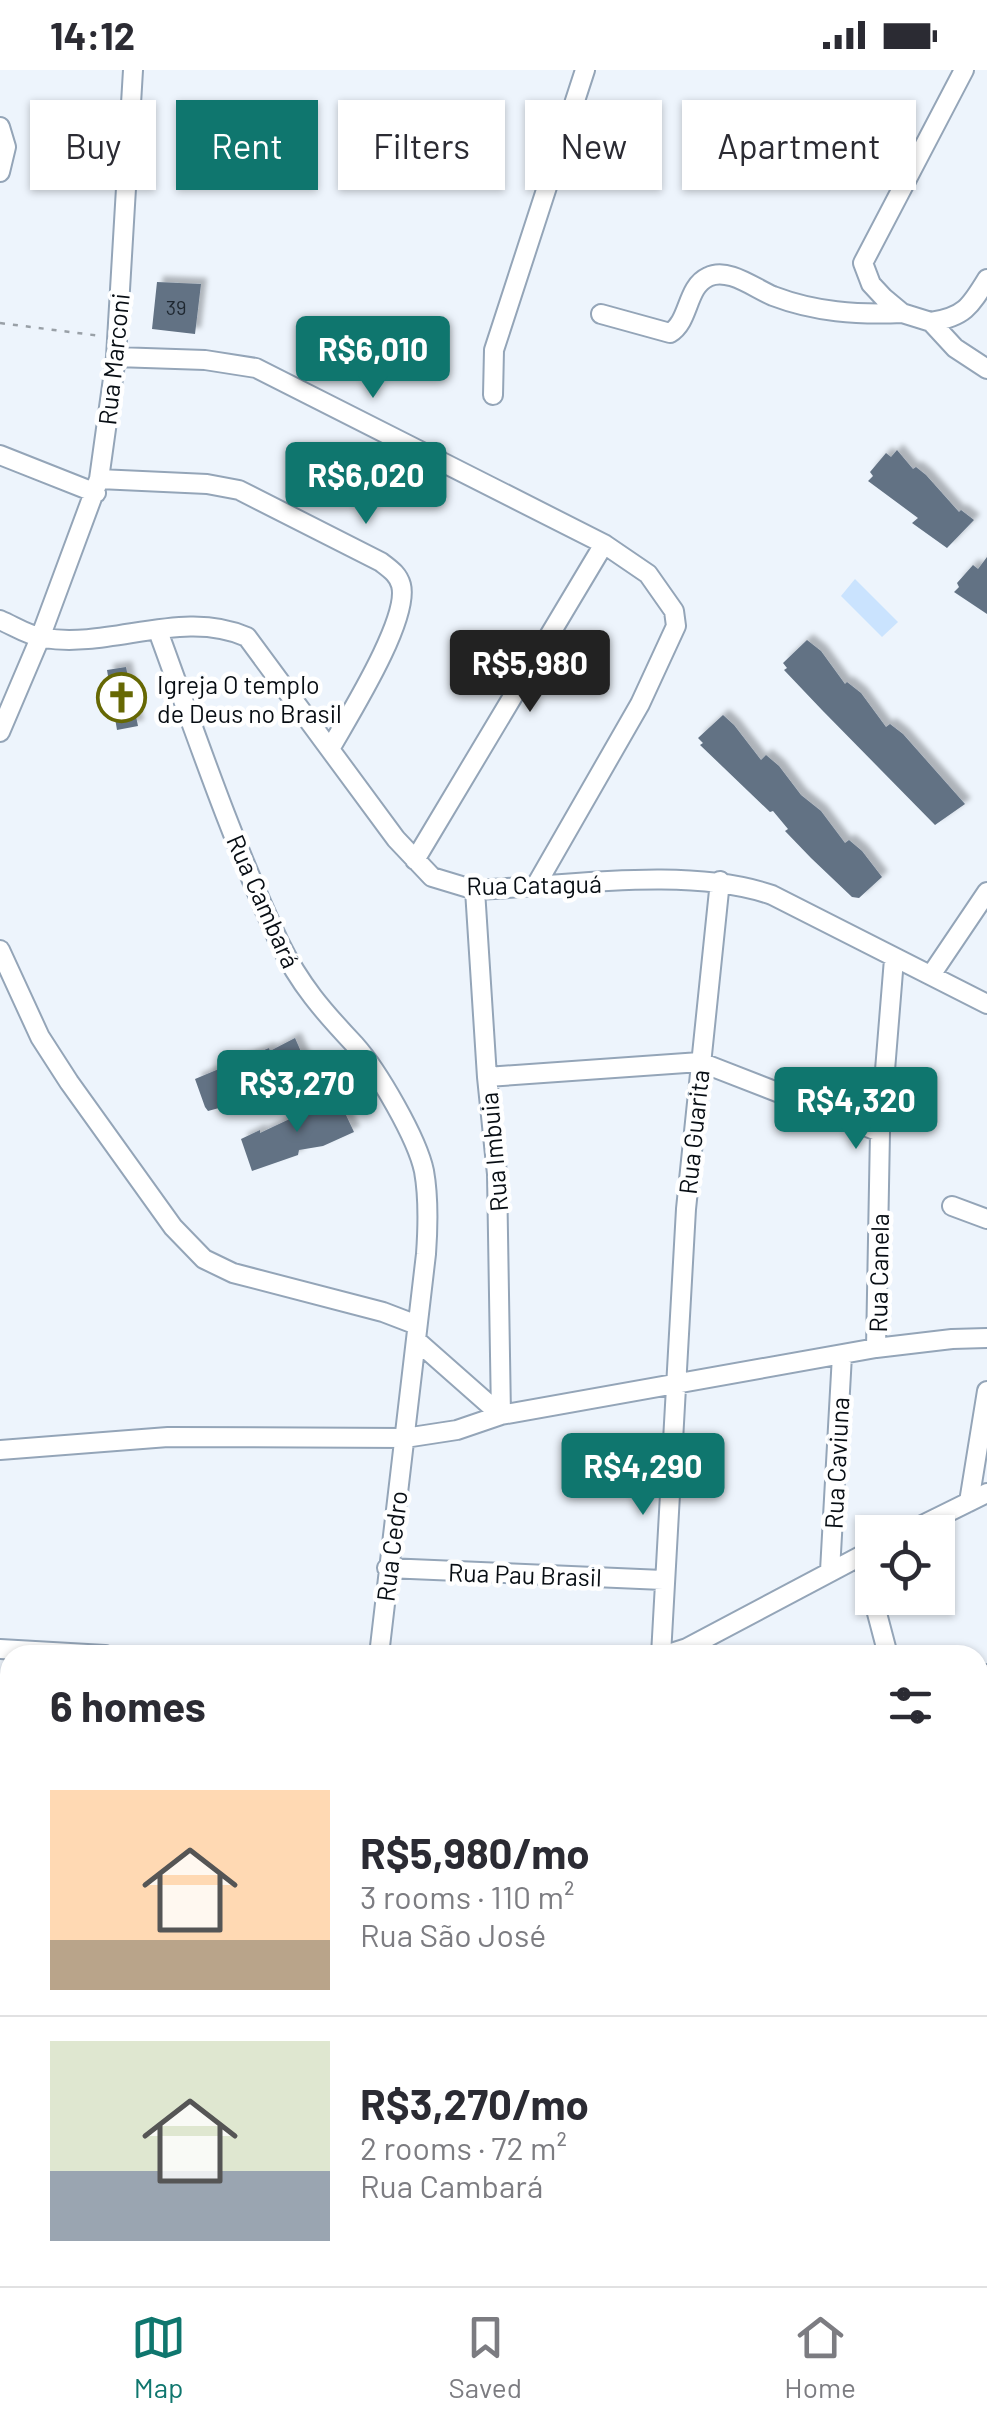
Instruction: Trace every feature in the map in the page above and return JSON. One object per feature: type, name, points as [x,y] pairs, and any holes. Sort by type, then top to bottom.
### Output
[{"type":"street","name":"Rua Marconi","points":[[0,732],[98,486],[117,347],[133,70]]},
{"type":"street","points":[[492,394],[494,350],[585,70]]},
{"type":"street","points":[[902,313],[884,298],[865,273],[866,255],[964,70]]},
{"type":"street","points":[[0,128],[6,146],[0,172]]},
{"type":"street","points":[[602,314],[670,333],[678,328],[701,281],[712,274],[726,274],[774,296],[833,313],[902,313],[931,322],[954,318],[970,306],[987,279]]},
{"type":"street","points":[[931,322],[955,348],[987,369]]},
{"type":"street","points":[[117,347],[256,368],[604,544],[648,574],[674,611],[676,626],[640,704],[535,887]]},
{"type":"street","points":[[0,455],[98,486],[207,484],[239,490],[381,562],[397,575],[402,604],[384,650],[330,749]]},
{"type":"street","points":[[415,860],[604,544]]},
{"type":"street","name":"Rua Cataguá","points":[[0,620],[40,638],[80,641],[225,627],[247,637],[415,860],[432,876],[475,890],[720,882],[772,895],[987,1004]]},
{"type":"street","name":"Rua Cambará","points":[[158,631],[225,812],[280,942],[304,987],[371,1066],[423,1166],[429,1221],[405,1438]]},
{"type":"street","name":"Rua Guarita","points":[[663,1645],[663,1580],[686,1210],[720,882]]},
{"type":"street","name":"Rua Imbuia","points":[[475,890],[497,1174],[501,1415]]},
{"type":"street","points":[[931,975],[987,892]]},
{"type":"street","points":[[0,950],[40,1037],[69,1082],[173,1227],[204,1259],[233,1273],[383,1312],[417,1332],[501,1415]]},
{"type":"street","name":"Rua Canela","points":[[876,1348],[880,1132],[894,958]]},
{"type":"street","points":[[487,1077],[700,1062],[880,1132]]},
{"type":"street","points":[[952,1206],[987,1218]]},
{"type":"street","points":[[0,1450],[168,1437],[405,1438],[457,1430],[501,1415],[876,1348],[987,1338]]},
{"type":"street","name":"Rua Caviuna","points":[[830,1571],[842,1355]]},
{"type":"street","points":[[969,1502],[987,1391]]},
{"type":"street","name":"Rua Cedro","points":[[380,1645],[405,1438]]},
{"type":"street","points":[[943,1515],[987,1493]]},
{"type":"street","points":[[694,1645],[855,1559]]},
{"type":"street","name":"Rua Pau Brasil","points":[[387,1568],[663,1580]]},
{"type":"street","points":[[878,1615],[885,1645]]},
{"type":"path","points":[[0,323],[117,347]]},
{"type":"shaded area","points":[[855,579],[898,622],[882,637],[841,596]]},
{"type":"building","points":[[157,282],[201,284],[195,334],[152,329]]},
{"type":"building","points":[[897,450],[959,512],[974,520],[947,548],[912,523],[918,518],[868,481],[873,476],[870,472],[886,453],[891,457]]},
{"type":"building","points":[[987,557],[987,614],[954,592],[973,565],[978,569]]},
{"type":"building","points":[[807,640],[821,651],[845,684],[861,693],[886,727],[890,724],[903,734],[965,804],[935,825],[822,710],[784,670],[787,668],[783,663]]},
{"type":"building","name":"Igreja O templo de Deus no Brasil","points":[[126,667],[138,726],[117,730],[107,670]]},
{"type":"building","points":[[723,715],[761,760],[766,755],[779,766],[845,843],[849,840],[862,851],[882,877],[859,898],[852,897],[811,858],[785,831],[788,829],[773,811],[700,745],[703,743],[698,738]]},
{"type":"building","points":[[295,1038],[310,1072],[208,1111],[195,1079]]},
{"type":"building","points":[[338,1098],[354,1132],[252,1171],[241,1139]]},
{"type":"place","name":"Igreja O templo de Deus no Brasil","points":[[122,698]]}]
